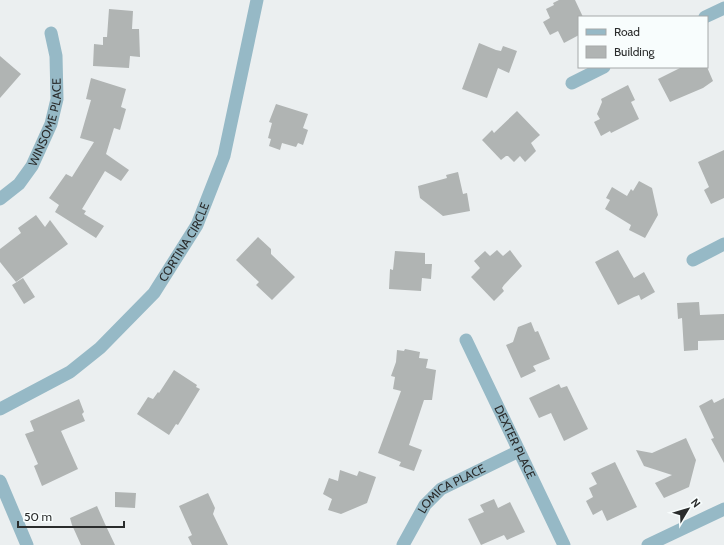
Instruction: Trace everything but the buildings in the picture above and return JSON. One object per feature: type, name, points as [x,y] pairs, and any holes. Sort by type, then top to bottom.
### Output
[{"type":"street","name":"CORTINA CIRCLE","points":[[0,409],[70,372],[100,348],[154,293],[197,225],[224,156],[257,0]]},
{"type":"street","points":[[707,16],[724,8]]},
{"type":"street","name":"WINSOME PLACE","points":[[0,199],[19,184],[32,166],[51,124],[57,99],[56,56],[51,33]]},
{"type":"street","points":[[572,83],[602,68]]},
{"type":"street","points":[[693,260],[724,244]]},
{"type":"street","name":"DEXTER PLACE","points":[[466,340],[564,545]]},
{"type":"street","name":"LOMICA PLACE","points":[[403,545],[425,505],[441,489],[519,451]]},
{"type":"street","points":[[0,481],[27,545]]},
{"type":"street","points":[[648,545],[724,509]]}]
